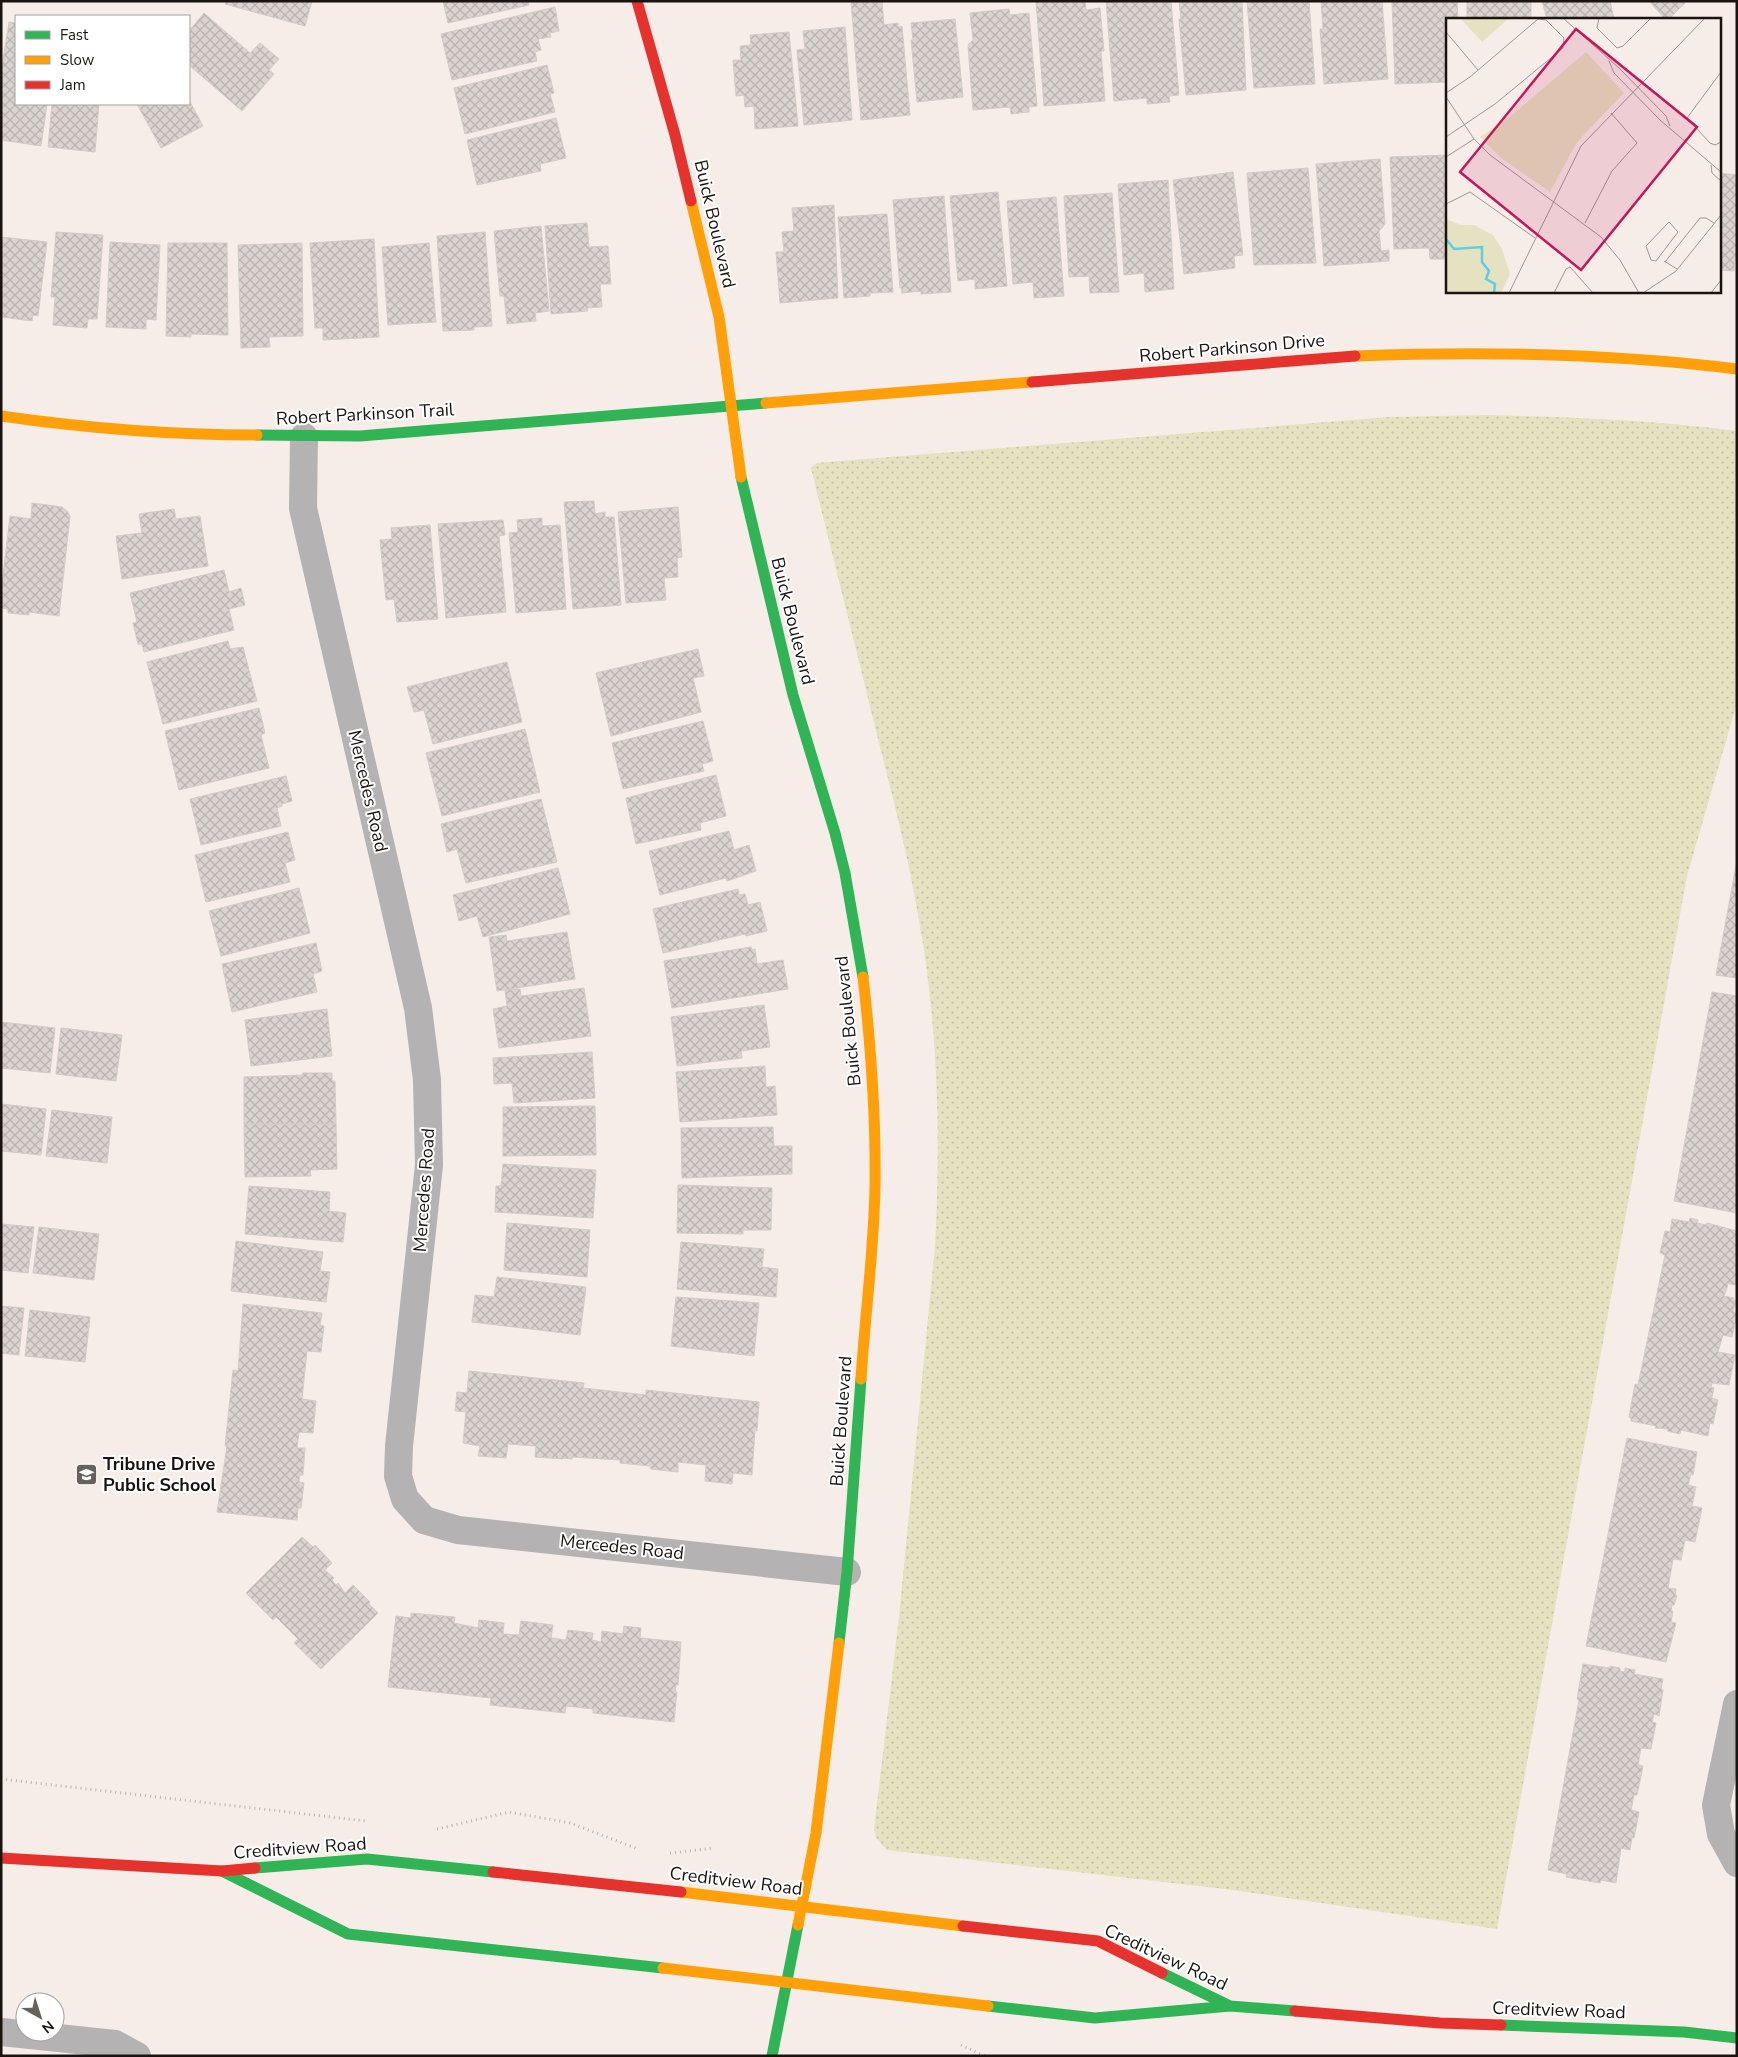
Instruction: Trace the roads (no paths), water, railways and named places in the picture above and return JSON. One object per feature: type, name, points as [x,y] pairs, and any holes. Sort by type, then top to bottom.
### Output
[{"type":"street","name":"Buick Boulevard","points":[[636,1],[675,135],[719,317],[747,509],[793,694],[835,833],[845,873],[863,978],[874,1081],[875,1186],[872,1256],[847,1572],[816,1833],[772,2056]]},
{"type":"street","name":"Robert Parkinson Drive","points":[[731,406],[1350,356],[1414,353],[1598,354],[1737,369]]},
{"type":"street","name":"Robert Parkinson Trail","points":[[1,416],[56,424],[226,435],[304,437],[360,436],[731,406]]},
{"type":"street","name":"Mercedes Road","points":[[304,437],[302,508],[418,1008],[427,1080],[429,1164],[399,1446],[398,1476],[405,1499],[424,1520],[458,1530],[847,1572]]},
{"type":"street","points":[[1737,1704],[1716,1805],[1721,1834],[1737,1863]]},
{"type":"street","name":"Creditview Road","points":[[1,1858],[222,1871],[367,1859],[1098,1941],[1230,2006]]},
{"type":"street","name":"Creditview Road","points":[[222,1871],[348,1934],[1095,2018],[1230,2006],[1440,2023],[1684,2032],[1737,2038]]},
{"type":"street","points":[[1,2032],[115,2044],[137,2056]]},
{"type":"place","name":"Tribune Drive Public School","points":[[87,1474]]}]
